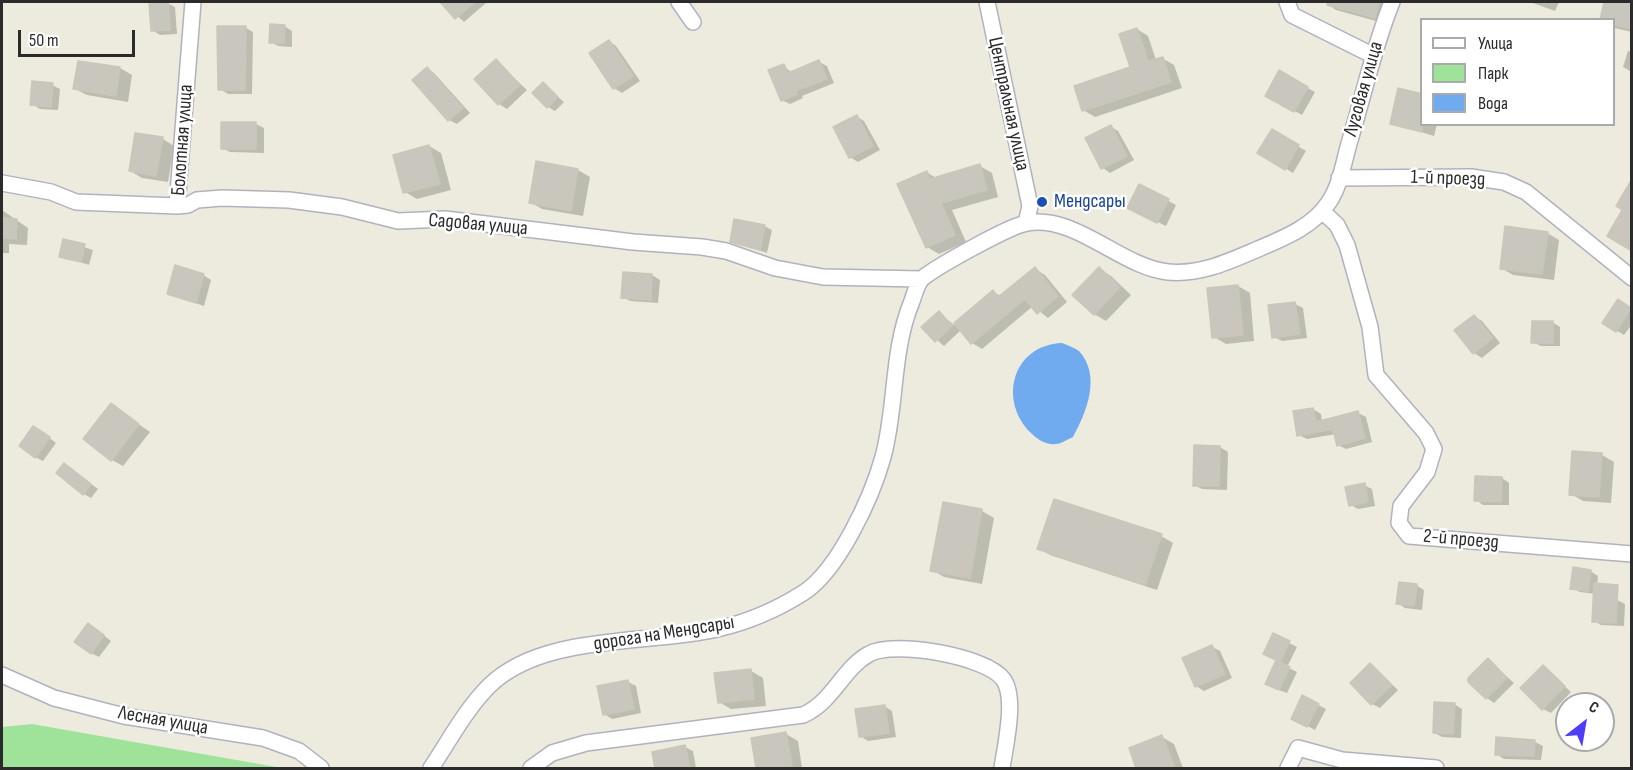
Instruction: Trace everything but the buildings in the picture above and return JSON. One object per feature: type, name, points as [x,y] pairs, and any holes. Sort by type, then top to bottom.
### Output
[{"type":"street","name":"Болотная улица","points":[[177,206],[193,2]]},
{"type":"street","points":[[679,2],[693,22]]},
{"type":"street","name":"Центральная улица","points":[[987,2],[1030,206],[1026,223]]},
{"type":"street","points":[[1287,2],[1292,15],[1374,56]]},
{"type":"street","name":"Луговая улица","points":[[1322,211],[1333,195],[1339,178],[1392,2]]},
{"type":"street","name":"1-й проезд","points":[[1339,178],[1471,177],[1504,182],[1526,192],[1632,278]]},
{"type":"street","name":"Садовая улица","points":[[2,183],[51,192],[76,202],[188,206],[197,200],[222,198],[289,200],[342,207],[398,221],[445,219],[633,242],[702,247],[726,251],[775,268],[823,277],[921,279]]},
{"type":"street","points":[[921,279],[977,246],[1026,223],[1052,224],[1089,237],[1151,269],[1185,273],[1214,267],[1282,239],[1315,219],[1322,211]]},
{"type":"street","name":"2-й проезд","points":[[1322,211],[1337,225],[1347,244],[1370,327],[1376,375],[1426,433],[1434,449],[1427,472],[1401,506],[1399,523],[1409,536],[1632,554]]},
{"type":"street","name":"дорога на Мендсары","points":[[431,768],[468,711],[491,684],[521,663],[558,651],[716,630],[765,615],[809,590],[841,552],[863,510],[883,456],[898,345],[904,319],[921,279]]},
{"type":"street","points":[[531,768],[552,753],[585,743],[803,715],[814,710],[829,697],[868,654],[882,649],[912,649],[970,660],[992,669],[1004,679],[1009,692],[1010,710],[1002,768]]},
{"type":"street","name":"Лесная улица","points":[[2,675],[54,698],[124,716],[263,738],[299,751],[321,768]]},
{"type":"street","points":[[1288,768],[1298,748],[1342,760],[1436,768]]},
{"type":"green space","points":[[32,724],[282,768],[2,768],[2,727]]},
{"type":"water","points":[[1062,343],[1079,351],[1086,361],[1090,372],[1090,394],[1083,417],[1073,437],[1052,444],[1036,438],[1021,420],[1015,406],[1013,391],[1015,377],[1031,353],[1045,346]]},
{"type":"place","name":"Мендсары","points":[[1042,202]]}]
